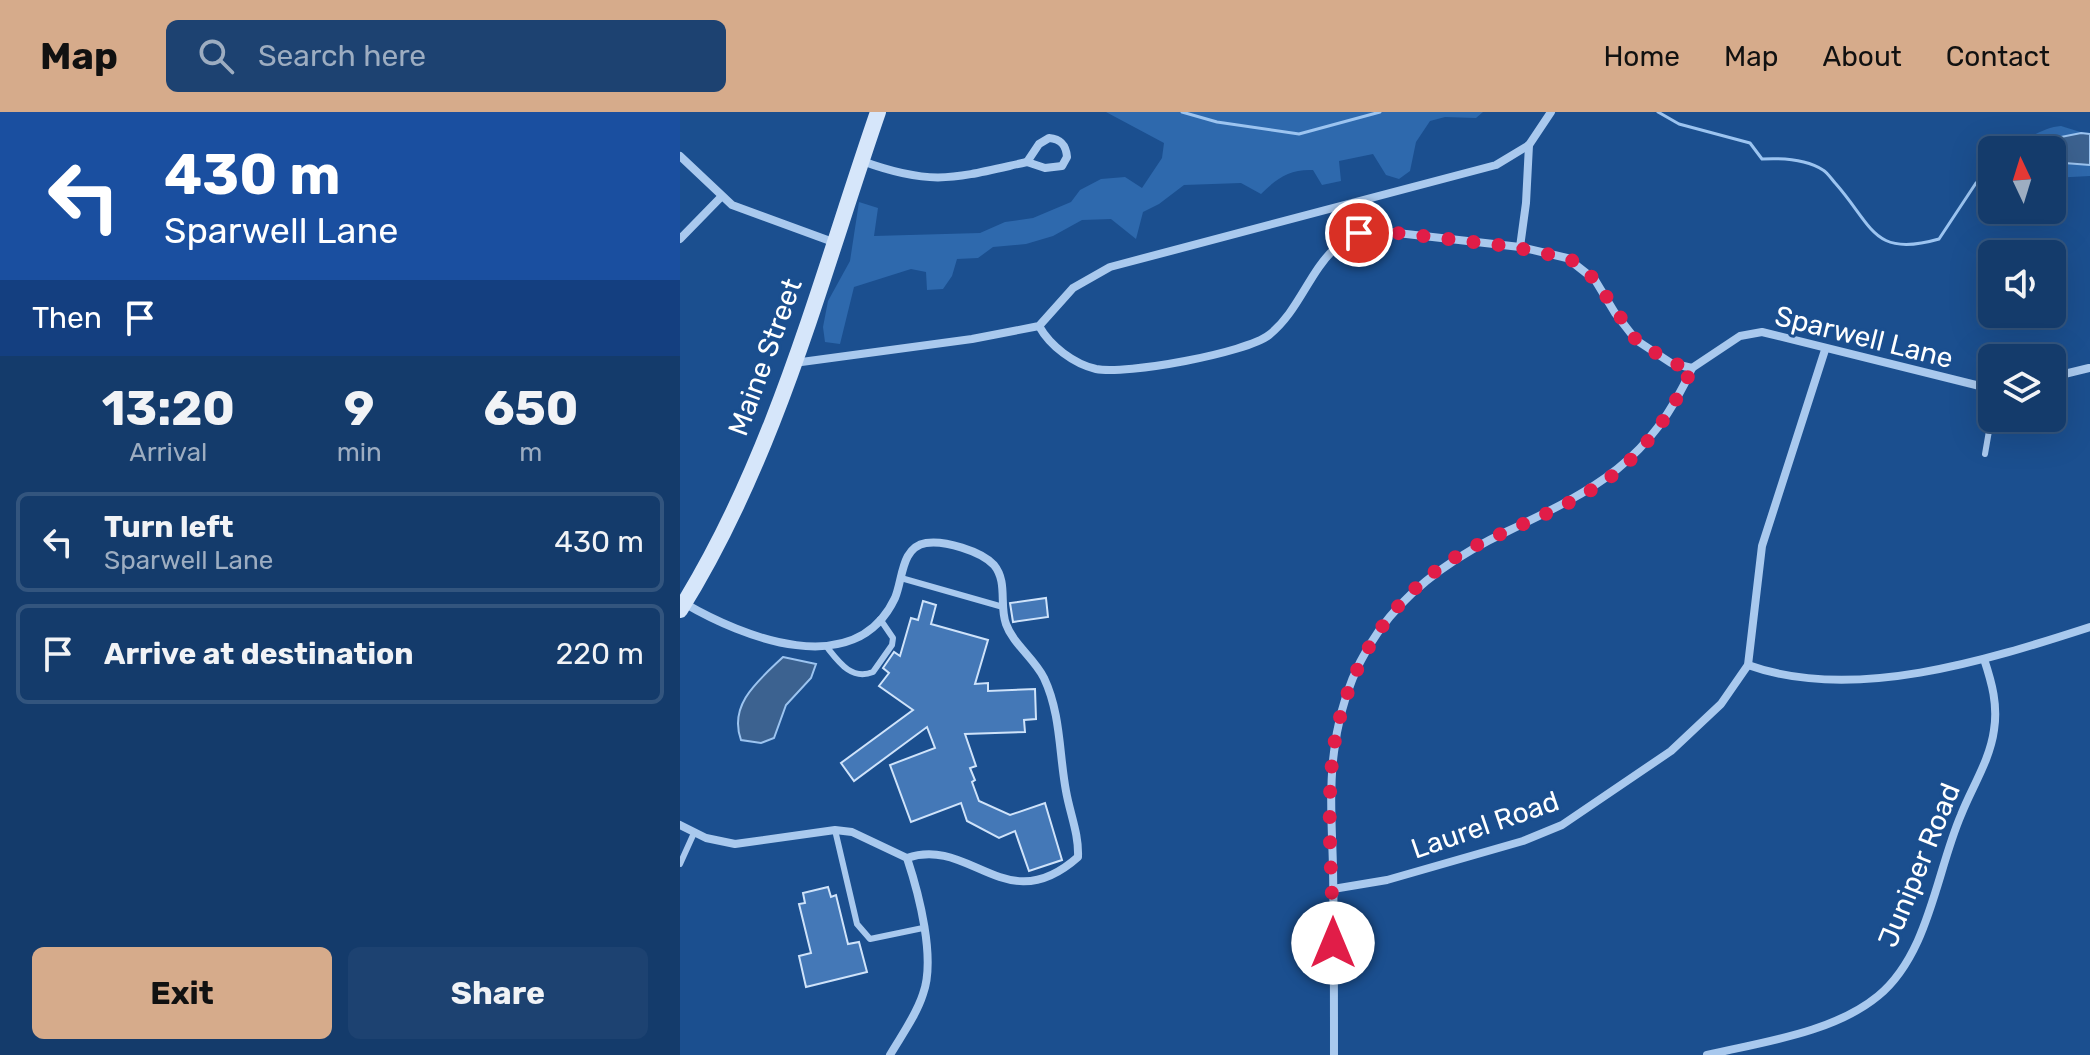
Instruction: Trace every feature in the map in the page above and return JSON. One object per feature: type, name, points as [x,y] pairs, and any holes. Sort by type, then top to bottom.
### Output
[{"type":"street","name":"Maine Street","points":[[682,607],[741,493],[793,363],[878,112]]},
{"type":"street","points":[[793,363],[972,339],[1039,326],[1073,288],[1110,267],[1496,165],[1529,145],[1551,112]]},
{"type":"street","points":[[861,160],[910,176],[941,179],[1027,162],[1058,168],[1066,162],[1066,150],[1056,139],[1044,140],[1027,162]]},
{"type":"street","points":[[1520,247],[1529,145]]},
{"type":"street","points":[[680,156],[721,197],[745,212],[833,242]]},
{"type":"street","points":[[680,239],[721,197]]},
{"type":"street","points":[[1039,326],[1055,346],[1091,368],[1121,369],[1250,345],[1268,336],[1283,322],[1323,259],[1339,243],[1359,233],[1380,231],[1520,247],[1577,263],[1595,280],[1636,340],[1671,363],[1692,368],[1680,396],[1627,464],[1590,490],[1475,546],[1448,563],[1405,598],[1375,634],[1344,703],[1332,779],[1334,1055]]},
{"type":"street","name":"Sparwell Lane","points":[[1692,368],[1731,342],[1751,332],[1762,332],[1978,386]]},
{"type":"street","name":"Laurel Road","points":[[1333,889],[1387,880],[1523,841],[1562,825],[1636,778],[1688,737],[1736,685],[1748,665],[1762,546],[1825,350]]},
{"type":"street","points":[[2066,373],[2089,367]]},
{"type":"street","points":[[680,825],[694,833],[735,844],[835,830],[864,835],[907,858],[941,854],[997,878],[1018,882],[1049,876],[1078,857],[1079,841],[1070,814],[1059,732],[1049,692],[1031,656],[1007,628],[1000,574],[992,563],[953,546],[932,542],[921,544],[911,551],[894,600],[880,619],[863,632],[826,646],[796,646],[766,640],[682,607]]},
{"type":"street","points":[[1748,665],[1795,676],[1866,678],[1906,675],[1984,659],[2090,627]]},
{"type":"street","name":"Juniper Road","points":[[1707,1055],[1843,1018],[1879,995],[1895,979],[1919,936],[1952,838],[1991,745],[1996,707],[1984,659]]},
{"type":"street","points":[[890,1055],[917,1009],[927,983],[923,928],[907,858]]},
{"type":"lane","points":[[1985,454],[1989,432]]},
{"type":"lane","points":[[901,578],[1003,607]]},
{"type":"lane","points":[[826,646],[844,668],[858,675],[873,672],[892,645],[893,638],[880,619]]},
{"type":"lane","points":[[835,830],[857,924],[870,939],[923,928]]},
{"type":"lane","points":[[680,864],[694,833]]},
{"type":"shaded area","points":[[1106,112],[1483,112],[1476,118],[1445,117],[1430,121],[1416,142],[1410,171],[1399,179],[1386,175],[1373,154],[1339,161],[1341,181],[1322,185],[1313,170],[1284,176],[1261,194],[1241,183],[1184,185],[1143,212],[1136,239],[1111,219],[1082,220],[1053,236],[1026,244],[993,247],[978,258],[957,259],[952,276],[943,289],[927,290],[926,272],[911,269],[854,287],[840,344],[825,342],[823,327],[828,301],[850,261],[859,202],[878,208],[874,236],[980,233],[1005,222],[1033,218],[1071,202],[1080,190],[1101,179],[1125,177],[1142,188],[1162,158],[1164,143]]},
{"type":"shaded area","points":[[2061,126],[2090,135],[2090,176],[2066,177],[2066,136],[2031,136]]},
{"type":"shaded area","points":[[2090,134],[2090,165],[2066,163],[2066,136]]},
{"type":"shaded area","points":[[783,657],[816,664],[811,678],[786,705],[774,738],[761,743],[741,740],[738,727],[742,704],[756,684]]},
{"type":"building","points":[[1046,598],[1048,617],[1013,622],[1010,603]]},
{"type":"building","points":[[923,601],[936,605],[931,624],[988,640],[975,684],[988,683],[988,691],[1035,689],[1036,719],[1024,720],[1025,732],[965,734],[976,766],[970,768],[975,780],[972,782],[979,801],[1010,815],[1045,803],[1062,860],[1029,871],[1015,831],[999,838],[967,821],[961,803],[911,822],[890,765],[935,748],[927,727],[854,781],[841,763],[913,710],[879,686],[889,673],[883,668],[894,652],[900,656],[911,618],[918,620]]},
{"type":"building","points":[[828,887],[831,897],[836,895],[848,944],[859,942],[867,972],[806,987],[799,956],[811,953],[799,904],[805,903],[803,893]]},
{"type":"waterway","points":[[1182,112],[1217,122],[1299,134],[1380,112]]},
{"type":"waterway","points":[[1658,112],[1679,124],[1750,143],[1762,159],[1801,161],[1816,166],[1830,177],[1867,225],[1887,241],[1900,244],[1939,239],[1978,182]]},
{"type":"route","points":[[1333,943],[1334,752],[1344,703],[1375,634],[1405,598],[1439,569],[1475,546],[1590,490],[1627,464],[1680,396],[1692,368],[1671,363],[1636,340],[1587,270],[1567,258],[1508,246],[1380,231],[1359,233]]}]
